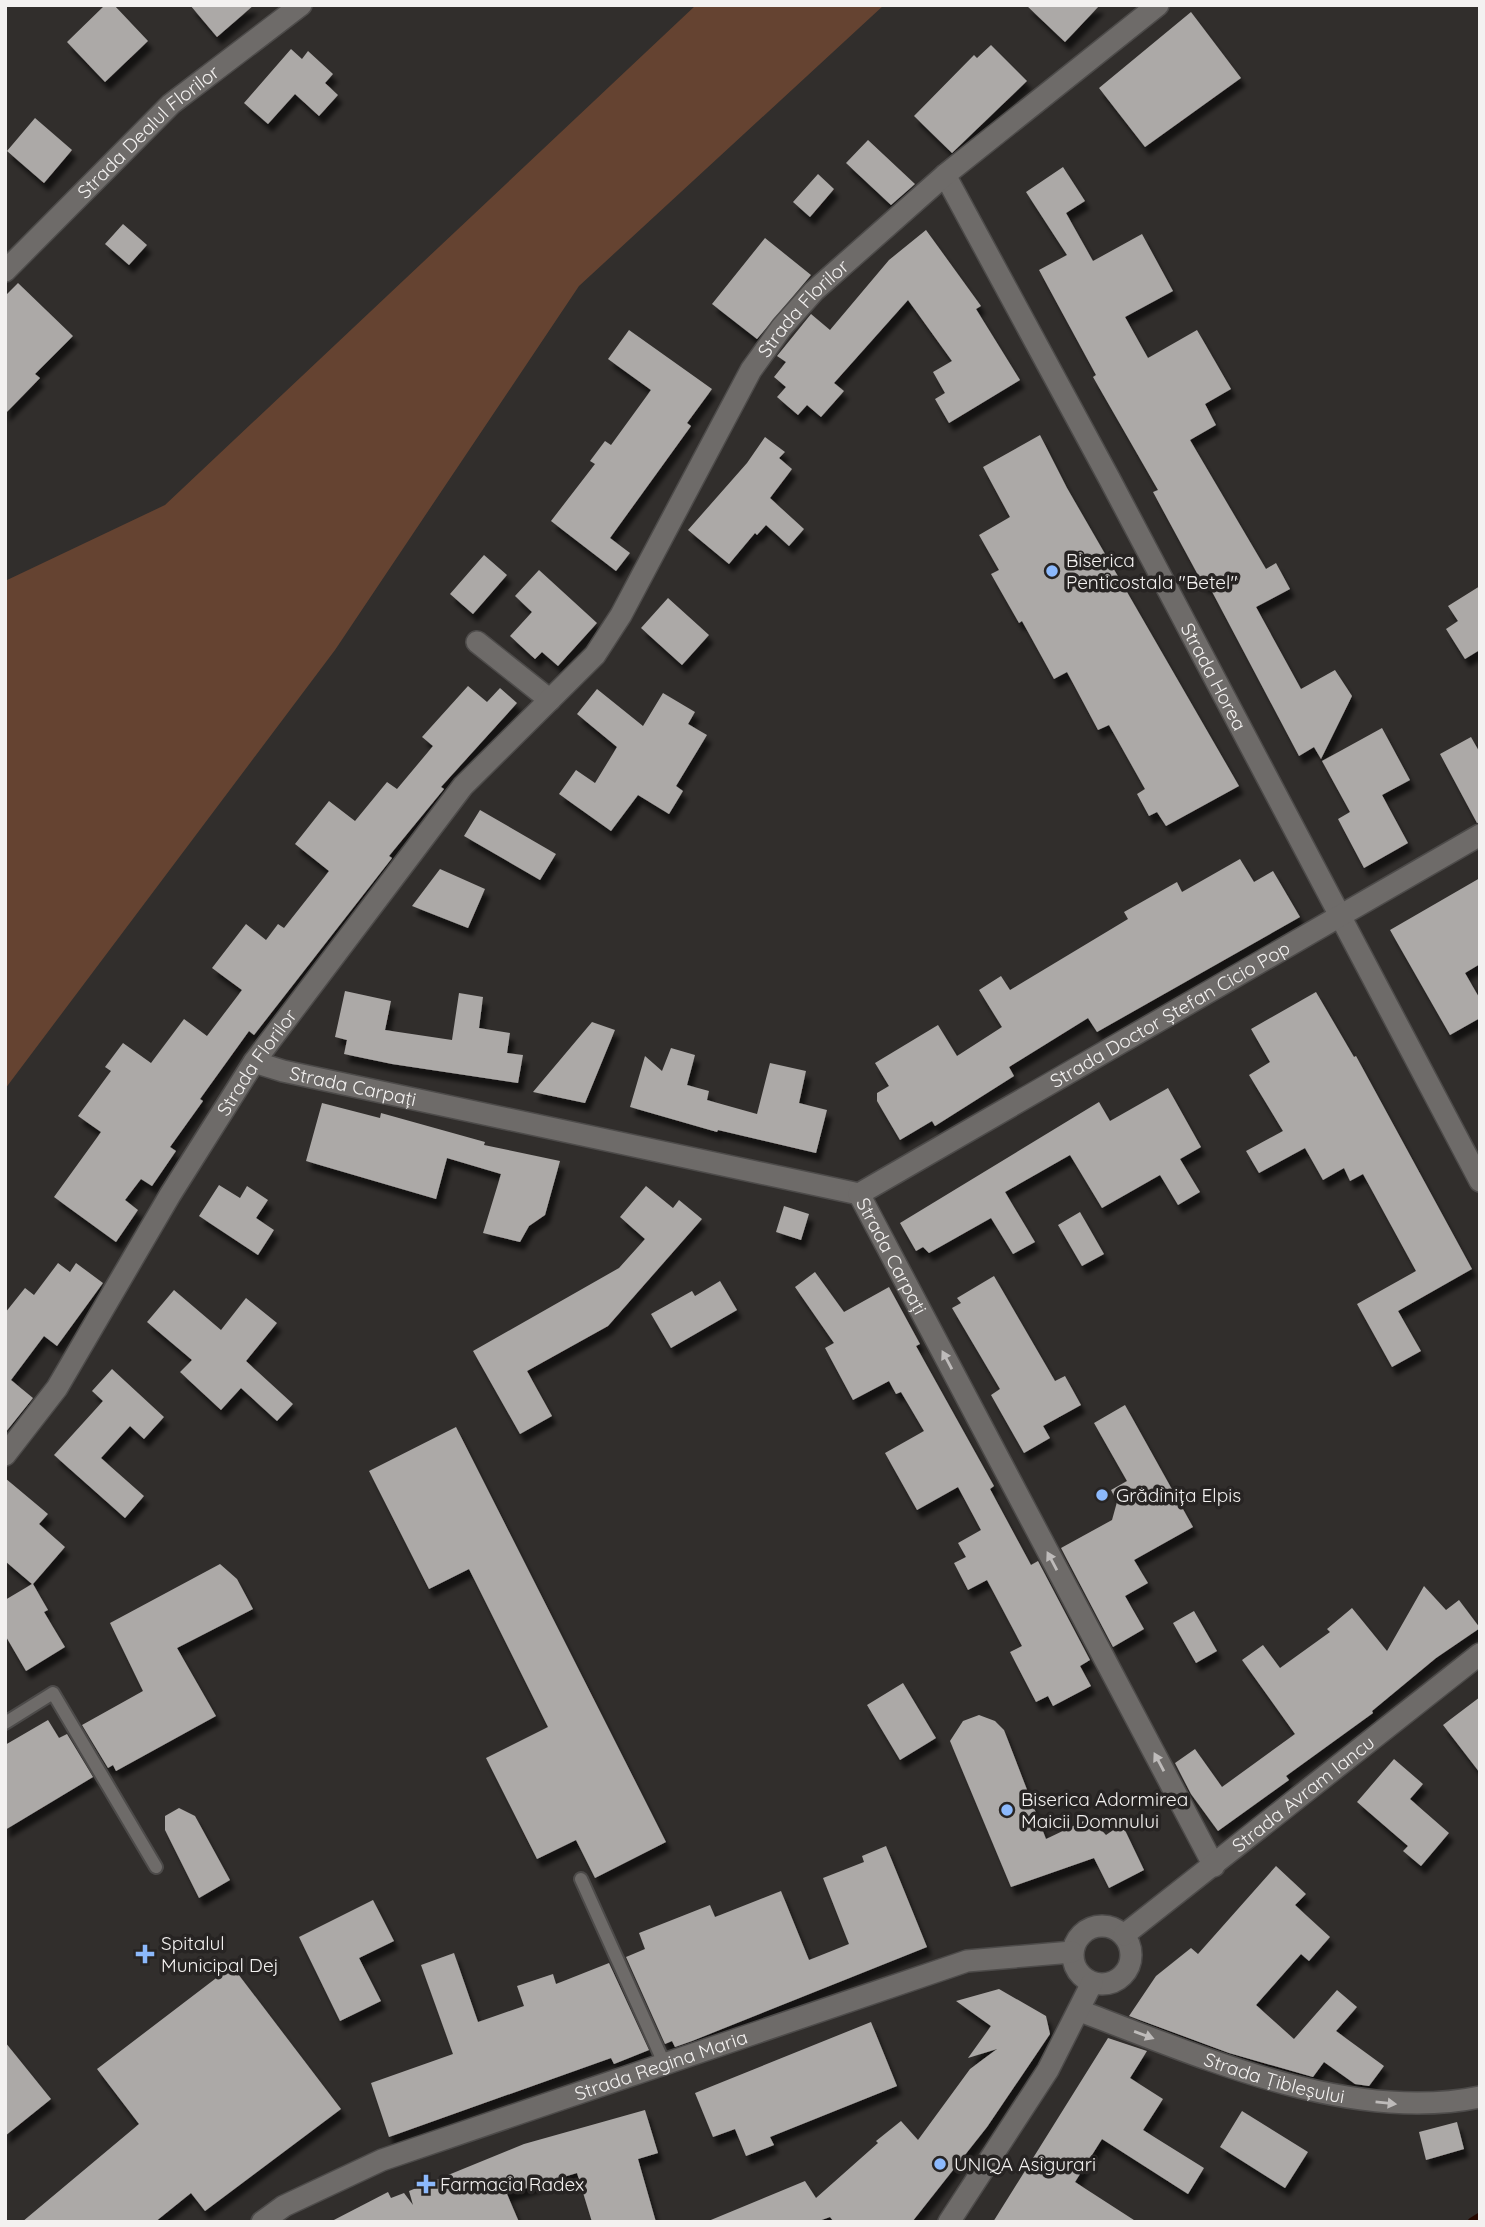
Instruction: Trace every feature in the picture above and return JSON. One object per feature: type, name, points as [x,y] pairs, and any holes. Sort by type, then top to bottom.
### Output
[{"type":"street","name":"Strada Dealul Florilor","points":[[5,271],[171,104],[301,5]]},
{"type":"street","name":"Strada Florilor","points":[[5,1455],[57,1388],[170,1195],[254,1062],[463,786],[595,655],[621,615],[744,382],[782,327],[814,291],[945,175],[1158,5]]},
{"type":"street","name":"Strada Horea","points":[[945,175],[1480,1181]]},
{"type":"street","points":[[477,642],[550,700]]},
{"type":"street","name":"Strada Doctor Ștefan Cicio Pop","points":[[859,1194],[1480,835]]},
{"type":"street","name":"Strada Carpați","points":[[254,1062],[283,1071],[859,1194],[1214,1866]]},
{"type":"street","name":"Strada Avram Iancu","points":[[1124,1935],[1480,1654]]},
{"type":"street","points":[[1094,1926],[1111,1926],[1124,1935],[1131,1949],[1125,1972],[1114,1982],[1092,1983],[1076,1967],[1072,1952],[1082,1933],[1094,1926]]},
{"type":"street","name":"Strada Regina Maria","points":[[262,2222],[284,2206],[382,2160],[967,1961],[1072,1952]]},
{"type":"street","points":[[950,2222],[1048,2070],[1092,1983]]},
{"type":"street","name":"Strada Țibleșului","points":[[1080,2011],[1246,2070],[1352,2099],[1399,2104],[1480,2097]]},
{"type":"lane","points":[[5,1723],[53,1693],[156,1867]]},
{"type":"lane","points":[[581,1878],[664,2063]]},
{"type":"shaded area","points":[[696,5],[884,5],[579,286],[335,650],[5,1089],[5,581],[165,505]]},
{"type":"building","points":[[105,5],[114,5],[148,41],[105,82],[67,42]]},
{"type":"building","points":[[190,5],[254,5],[217,37]]},
{"type":"building","points":[[1026,5],[1100,5],[1065,42]]},
{"type":"building","points":[[1191,12],[1241,78],[1145,147],[1099,88]]},
{"type":"building","points":[[991,45],[1027,81],[952,153],[914,116],[974,55],[977,58]]},
{"type":"building","points":[[291,49],[302,59],[308,51],[333,74],[325,83],[338,95],[319,116],[295,94],[268,124],[244,103]]},
{"type":"building","points":[[35,118],[72,150],[44,183],[7,151]]},
{"type":"building","points":[[868,140],[915,184],[891,205],[846,163]]},
{"type":"building","points":[[1063,167],[1085,201],[1066,213],[1093,261],[1142,234],[1173,291],[1125,317],[1148,358],[1197,330],[1231,389],[1205,404],[1216,425],[1190,440],[1266,569],[1276,563],[1290,589],[1256,607],[1301,689],[1335,670],[1352,696],[1321,759],[1314,747],[1299,756],[1208,584],[1204,586],[1153,492],[1158,490],[1093,377],[1096,375],[1039,270],[1067,255],[1026,192]]},
{"type":"building","points":[[818,174],[834,189],[810,217],[793,202]]},
{"type":"building","points":[[123,224],[147,245],[129,265],[105,244]]},
{"type":"building","points":[[926,230],[981,306],[976,309],[1020,380],[949,423],[935,399],[945,393],[933,372],[952,361],[908,300],[834,383],[844,391],[821,417],[807,405],[798,415],[777,397],[786,387],[774,377],[786,362],[777,356],[811,314],[830,330],[889,260]]},
{"type":"building","points":[[765,238],[811,275],[757,339],[712,304]]},
{"type":"building","points":[[18,283],[73,336],[35,374],[40,378],[5,414],[5,296]]},
{"type":"building","points":[[629,330],[712,389],[687,423],[691,426],[610,538],[630,553],[616,571],[551,521],[595,464],[590,461],[605,441],[611,445],[651,390],[608,359]]},
{"type":"building","points":[[1040,435],[1067,488],[1239,786],[1166,826],[1157,812],[1149,816],[1137,794],[1145,789],[1109,725],[1098,730],[1067,672],[1054,679],[1022,621],[1019,623],[991,574],[999,570],[979,535],[1010,517],[983,467]]},
{"type":"building","points":[[765,437],[785,452],[779,458],[792,469],[770,498],[804,529],[789,546],[766,525],[757,535],[755,533],[729,564],[688,530],[747,463]]},
{"type":"building","points":[[484,555],[507,575],[473,614],[450,594]]},
{"type":"building","points":[[539,570],[597,623],[558,666],[542,652],[535,659],[510,636],[532,612],[515,596]]},
{"type":"building","points":[[1480,586],[1480,654],[1478,651],[1465,659],[1446,629],[1458,621],[1448,606]]},
{"type":"building","points":[[668,598],[709,635],[682,665],[641,628]]},
{"type":"building","points":[[468,686],[487,702],[500,688],[517,703],[441,787],[444,789],[389,856],[392,858],[254,1035],[249,1031],[200,1099],[203,1101],[170,1147],[176,1151],[152,1186],[141,1179],[125,1200],[138,1210],[116,1242],[54,1197],[101,1132],[78,1116],[111,1071],[105,1067],[123,1043],[151,1063],[184,1019],[207,1036],[242,990],[212,968],[246,924],[266,940],[278,924],[284,928],[329,871],[295,844],[329,801],[355,821],[387,782],[397,789],[433,746],[422,737]]},
{"type":"building","points":[[597,689],[643,726],[663,693],[695,712],[688,724],[707,735],[676,786],[683,791],[669,814],[638,795],[611,831],[559,794],[576,770],[595,783],[617,747],[577,714]]},
{"type":"building","points":[[1382,728],[1410,780],[1382,795],[1408,843],[1364,868],[1338,819],[1350,812],[1322,761]]},
{"type":"building","points":[[1471,737],[1480,753],[1480,822],[1477,823],[1440,754]]},
{"type":"building","points":[[480,810],[556,854],[540,880],[464,836]]},
{"type":"building","points":[[1240,859],[1254,882],[1273,871],[1300,917],[1097,1032],[1088,1018],[1009,1067],[1014,1076],[935,1126],[932,1121],[900,1140],[877,1101],[877,1093],[889,1086],[875,1063],[938,1025],[957,1056],[1002,1027],[979,990],[1001,976],[1010,990],[1128,919],[1124,912],[1177,882],[1182,892]]},
{"type":"building","points":[[440,869],[485,889],[468,928],[412,906]]},
{"type":"building","points":[[1480,878],[1480,964],[1465,973],[1480,999],[1480,1018],[1450,1035],[1390,930]]},
{"type":"building","points":[[345,991],[391,1001],[385,1030],[452,1040],[459,993],[483,997],[479,1028],[510,1033],[507,1053],[523,1055],[518,1083],[344,1054],[347,1040],[335,1037]]},
{"type":"building","points":[[1316,992],[1354,1057],[1356,1056],[1472,1269],[1398,1311],[1421,1351],[1392,1367],[1357,1304],[1416,1271],[1363,1174],[1350,1181],[1344,1168],[1323,1180],[1305,1148],[1259,1173],[1246,1151],[1283,1131],[1249,1075],[1270,1062],[1251,1029]]},
{"type":"building","points":[[592,1022],[615,1030],[585,1103],[533,1092]]},
{"type":"building","points":[[671,1048],[695,1055],[687,1085],[709,1091],[707,1100],[757,1114],[770,1063],[806,1071],[799,1103],[827,1110],[816,1153],[718,1130],[717,1132],[630,1107],[645,1056],[662,1071]]},
{"type":"building","points":[[1168,1088],[1201,1147],[1180,1159],[1200,1192],[1178,1205],[1160,1175],[1102,1208],[1070,1155],[1005,1192],[1035,1242],[1013,1254],[991,1218],[929,1253],[923,1247],[916,1251],[900,1223],[1099,1102],[1110,1121]]},
{"type":"building","points":[[322,1103],[380,1118],[381,1113],[485,1142],[484,1145],[560,1161],[545,1215],[529,1226],[520,1242],[483,1233],[501,1174],[447,1158],[436,1199],[306,1161]]},
{"type":"building","points":[[219,1185],[240,1198],[247,1186],[268,1200],[256,1218],[274,1230],[258,1255],[199,1216]]},
{"type":"building","points":[[646,1186],[673,1208],[679,1200],[702,1219],[608,1326],[527,1371],[552,1416],[520,1434],[473,1351],[619,1268],[645,1239],[620,1217]]},
{"type":"building","points":[[784,1206],[809,1214],[801,1240],[776,1232]]},
{"type":"building","points":[[1080,1212],[1104,1254],[1082,1266],[1058,1225]]},
{"type":"building","points":[[58,1263],[70,1272],[76,1263],[103,1283],[57,1346],[44,1336],[11,1380],[33,1398],[5,1433],[5,1313],[25,1288],[34,1295]]},
{"type":"building","points":[[815,1272],[844,1312],[889,1287],[920,1344],[916,1346],[994,1486],[990,1489],[1031,1565],[1038,1561],[1090,1660],[1080,1666],[1091,1686],[1053,1706],[1048,1696],[1036,1702],[1010,1652],[1022,1646],[987,1580],[968,1590],[954,1563],[966,1557],[958,1543],[981,1530],[958,1487],[917,1510],[885,1453],[924,1431],[901,1392],[896,1394],[889,1381],[853,1400],[825,1348],[834,1343],[795,1287]]},
{"type":"building","points":[[994,1276],[1055,1381],[1065,1376],[1081,1405],[1043,1426],[1050,1438],[1024,1453],[991,1395],[1000,1389],[952,1308],[961,1303],[957,1298]]},
{"type":"building","points":[[720,1281],[737,1310],[671,1348],[651,1314],[692,1291],[695,1296]]},
{"type":"building","points":[[174,1290],[221,1330],[246,1298],[277,1323],[246,1361],[293,1404],[277,1421],[241,1388],[221,1410],[180,1372],[192,1360],[147,1322]]},
{"type":"building","points":[[112,1369],[164,1417],[144,1439],[130,1426],[101,1458],[144,1496],[125,1518],[54,1455],[103,1401],[92,1391]]},
{"type":"building","points":[[1125,1405],[1193,1527],[1134,1560],[1148,1583],[1125,1596],[1144,1629],[1113,1647],[1061,1548],[1112,1520],[1117,1502],[1111,1490],[1127,1481],[1094,1423]]},
{"type":"building","points":[[456,1427],[666,1842],[595,1878],[576,1840],[537,1859],[486,1758],[548,1727],[469,1569],[429,1589],[369,1471]]},
{"type":"building","points":[[5,1478],[48,1514],[39,1524],[65,1547],[33,1584],[48,1610],[44,1612],[65,1647],[26,1671],[5,1635],[5,1600],[32,1584],[5,1561]]},
{"type":"building","points":[[220,1564],[237,1579],[253,1609],[177,1648],[216,1716],[116,1771],[113,1765],[108,1768],[82,1725],[143,1691],[110,1623]]},
{"type":"building","points":[[1424,1586],[1446,1610],[1459,1600],[1480,1628],[1436,1658],[1372,1711],[1373,1713],[1286,1776],[1289,1780],[1218,1831],[1191,1794],[1175,1763],[1195,1749],[1222,1787],[1295,1734],[1242,1660],[1263,1645],[1280,1668],[1330,1632],[1327,1629],[1352,1608],[1387,1651]]},
{"type":"building","points":[[1194,1611],[1217,1651],[1196,1663],[1173,1623]]},
{"type":"building","points":[[903,1683],[936,1738],[900,1760],[867,1705]]},
{"type":"building","points":[[1480,1697],[1480,1773],[1443,1725]]},
{"type":"building","name":"Biserica Adormirea Maicii Domnului","points":[[979,1715],[995,1721],[1004,1730],[1046,1839],[1090,1818],[1106,1835],[1122,1824],[1144,1870],[1109,1888],[1094,1858],[1011,1887],[950,1741],[963,1721]]},
{"type":"building","points":[[48,1720],[59,1738],[67,1734],[93,1777],[5,1830],[5,1745]]},
{"type":"building","points":[[1394,1759],[1423,1784],[1410,1799],[1449,1833],[1421,1866],[1403,1851],[1408,1846],[1357,1802]]},
{"type":"building","points":[[179,1808],[195,1816],[230,1880],[199,1898],[165,1830],[165,1816]]},
{"type":"building","points":[[886,1846],[927,1947],[692,2041],[675,2047],[672,2041],[665,2044],[626,1957],[645,1949],[639,1933],[710,1905],[715,1917],[781,1891],[809,1960],[849,1944],[823,1878],[864,1862],[862,1856]]},
{"type":"building","points":[[1276,1866],[1306,1894],[1295,1905],[1330,1937],[1309,1961],[1301,1954],[1256,2005],[1294,2039],[1337,1990],[1357,2007],[1336,2031],[1384,2066],[1369,2086],[1355,2084],[1324,2062],[1313,2077],[1229,2053],[1129,2016],[1156,1976],[1191,1948],[1198,1954]]},
{"type":"building","points":[[373,1900],[394,1941],[359,1958],[381,2001],[340,2021],[299,1937]]},
{"type":"building","points":[[454,1953],[478,2022],[524,2006],[517,1986],[553,1974],[556,1984],[609,1963],[649,2050],[614,2064],[611,2058],[389,2137],[371,2083],[453,2054],[421,1965]]},
{"type":"building","points":[[232,1966],[341,2109],[205,2211],[191,2193],[155,2222],[22,2222],[139,2124],[97,2069]]},
{"type":"building","points":[[999,1989],[1046,2016],[1050,2034],[987,2127],[912,2222],[834,2222],[830,2217],[816,2222],[706,2222],[805,2181],[816,2198],[901,2121],[918,2140],[970,2069],[997,2049],[968,2058],[991,2026],[956,2001]]},
{"type":"building","points":[[871,2022],[897,2086],[770,2137],[774,2145],[746,2156],[735,2129],[713,2137],[695,2093]]},
{"type":"building","points":[[1108,2038],[1147,2051],[1130,2078],[1163,2099],[1143,2130],[1204,2168],[1188,2194],[1102,2139],[1075,2182],[1137,2222],[993,2222]]},
{"type":"building","points":[[5,2042],[51,2099],[5,2136]]},
{"type":"building","points":[[645,2110],[658,2153],[638,2159],[656,2222],[592,2222],[577,2173],[507,2194],[519,2222],[330,2222],[388,2192],[391,2198],[404,2193],[413,2205],[409,2191],[524,2144]]},
{"type":"building","points":[[1242,2111],[1308,2152],[1285,2188],[1220,2147]]},
{"type":"building","points":[[1457,2122],[1464,2149],[1426,2160],[1419,2132]]},
{"type":"waterway","points":[[1472,2222],[1480,2217]]},
{"type":"place","name":"Biserica Penticostala \"Betel\"","points":[[1052,571]]},
{"type":"place","name":"Grădinița Elpis","points":[[1102,1495]]},
{"type":"place","name":"Biserica Adormirea Maicii Domnului","points":[[1007,1810]]},
{"type":"place","name":"Spitalul Municipal Dej","points":[[145,1954]]},
{"type":"place","name":"UNIQA Asigurari","points":[[940,2164]]},
{"type":"place","name":"Farmacia Radex","points":[[426,2184]]}]
